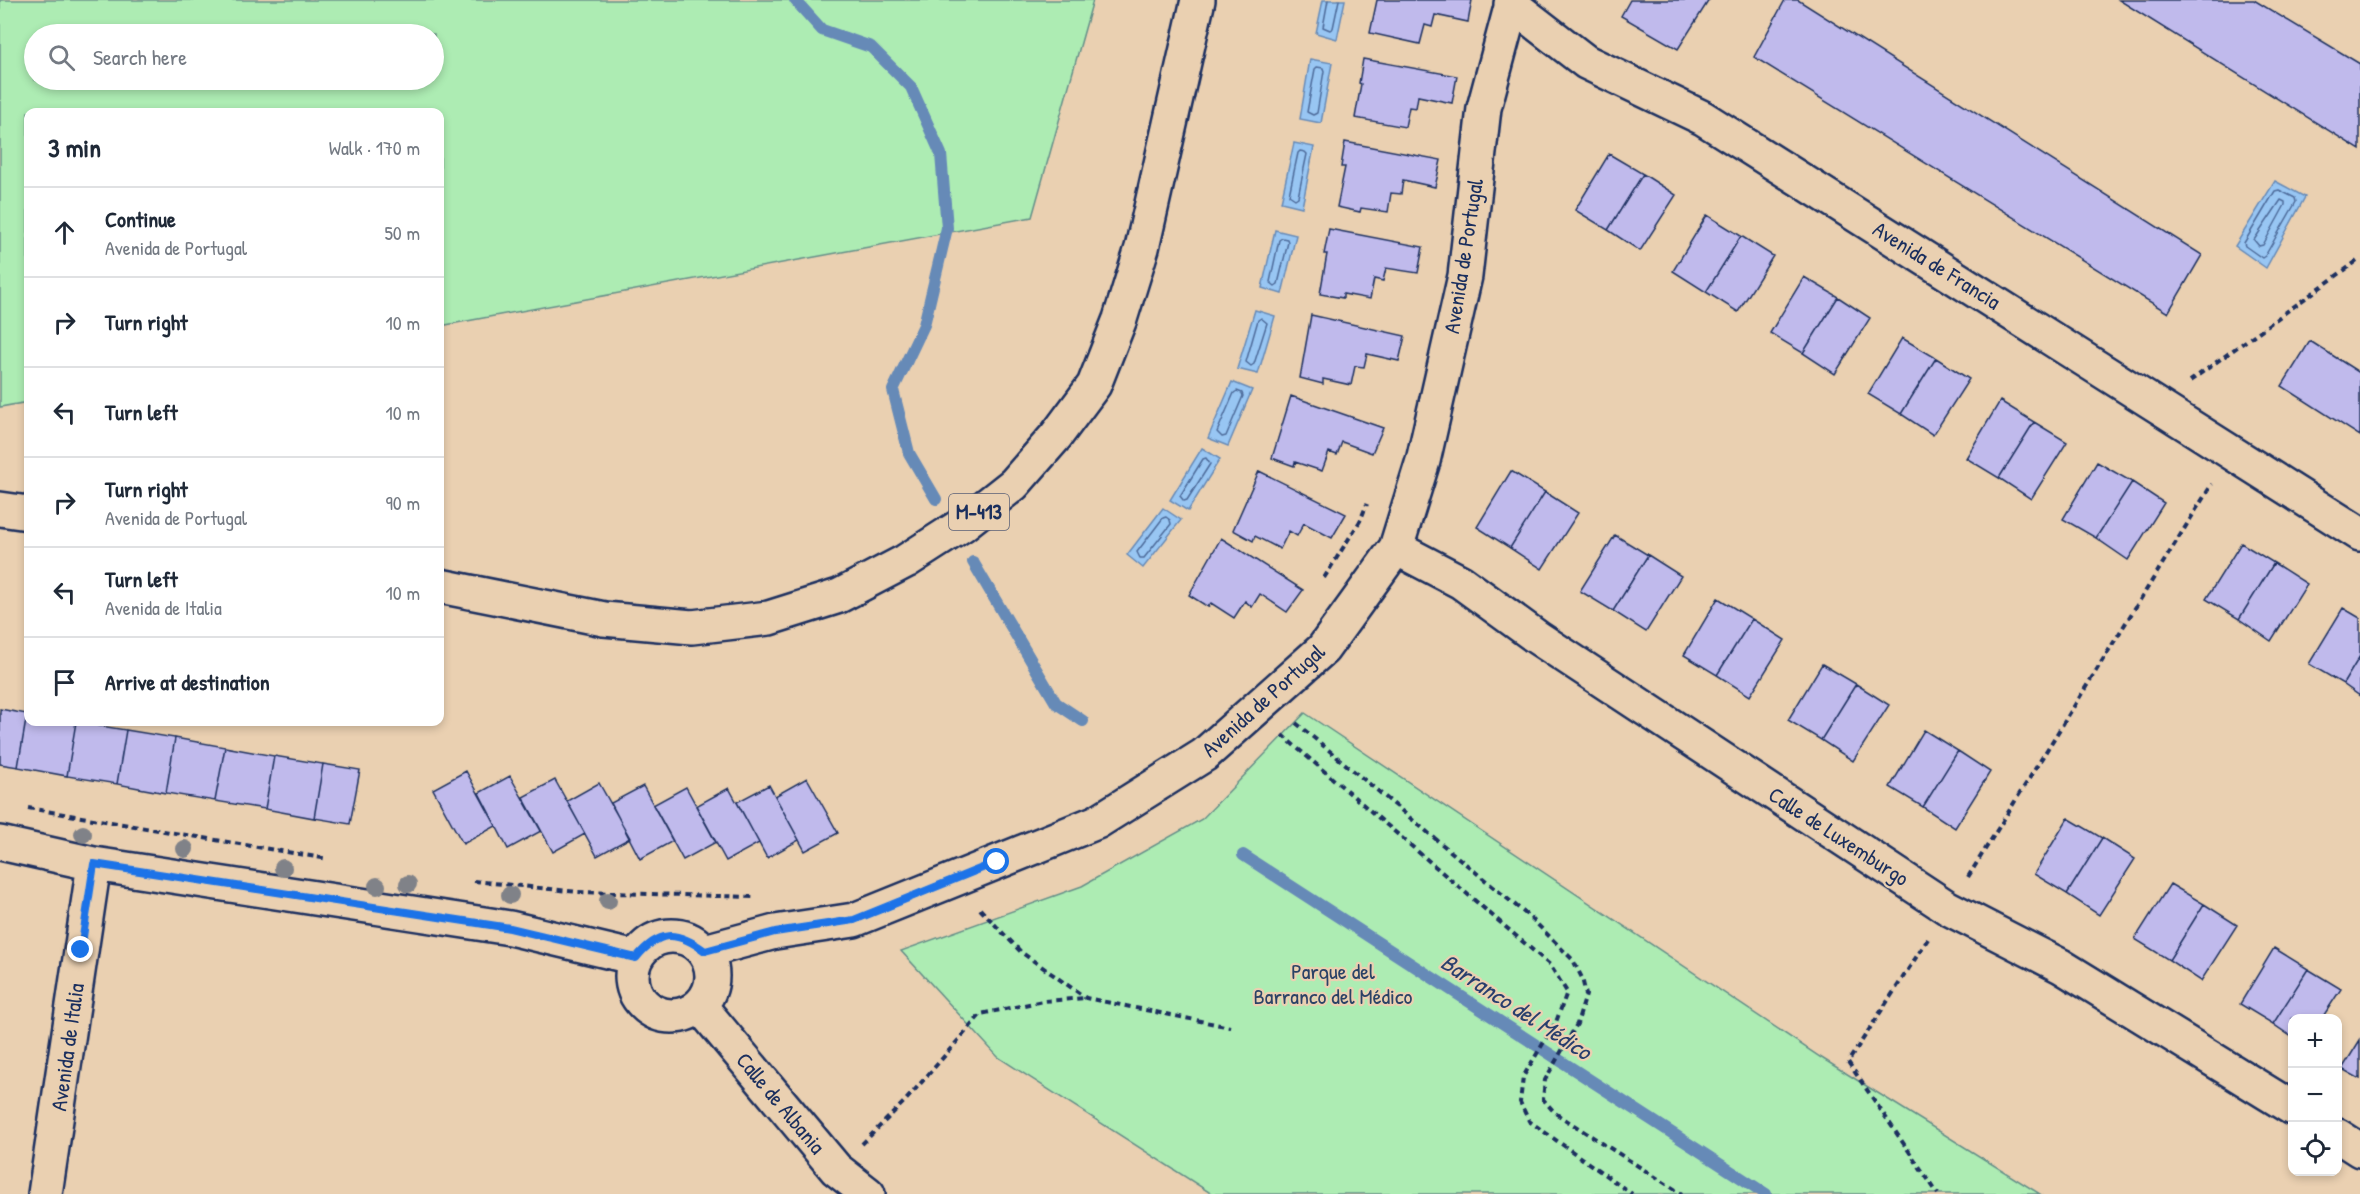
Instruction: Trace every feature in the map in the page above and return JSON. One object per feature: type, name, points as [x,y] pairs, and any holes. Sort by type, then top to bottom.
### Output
[{"type":"street","name":"M-413","points":[[444,587],[604,619],[692,627],[769,618],[839,596],[906,561],[962,525],[1014,484],[1056,436],[1094,386],[1120,319],[1142,248],[1198,0]]},
{"type":"street","name":"Avenida de Francia","points":[[1512,2],[1586,62],[1703,118],[2360,534]]},
{"type":"street","name":"Avenida de Portugal","points":[[705,951],[775,932],[854,920],[1097,822],[1204,755],[1323,649],[1396,548],[1423,461],[1465,276],[1484,108],[1512,2]]},
{"type":"street","points":[[0,509],[24,512]]},
{"type":"street","name":"Calle de Luxemburgo","points":[[1396,548],[1461,582],[1538,638],[1948,908],[2061,966],[2288,1106]]},
{"type":"street","points":[[0,843],[94,864],[510,928],[636,958]]},
{"type":"street","name":"Avenida de Italia","points":[[45,1194],[94,864]]},
{"type":"street","points":[[665,936],[687,938],[705,951],[712,968],[711,988],[700,1006],[678,1017],[662,1016],[646,1007],[634,991],[632,973],[636,958],[648,943],[665,936]]},
{"type":"street","name":"Calle de Albania","points":[[700,1006],[836,1169],[868,1194]]},
{"type":"street","points":[[2342,1139],[2360,1150]]},
{"type":"path","points":[[2158,405],[2360,259]]},
{"type":"path","points":[[1938,1194],[1848,1062],[1948,908],[2231,452]]},
{"type":"path","points":[[1324,579],[1360,521],[1368,502]]},
{"type":"path","points":[[1261,706],[1550,965],[1567,992],[1556,1022],[1523,1077],[1520,1102],[1529,1121],[1632,1194]]},
{"type":"path","points":[[1261,706],[1318,740],[1532,919],[1573,960],[1582,978],[1586,995],[1577,1024],[1545,1080],[1543,1099],[1555,1113],[1682,1194]]},
{"type":"path","points":[[22,807],[329,859]]},
{"type":"path","points":[[953,880],[1021,951],[1086,998]]},
{"type":"path","points":[[467,881],[578,892],[765,897]]},
{"type":"path","points":[[836,1169],[906,1100],[981,1014],[1043,1001],[1086,998],[1230,1027]]},
{"type":"green space","points":[[0,0],[1093,0],[1032,217],[444,325],[444,108],[24,108],[24,403],[0,407]]},
{"type":"green space","name":"Parque del Barranco del Médico","points":[[1305,713],[1820,1057],[2040,1194],[1212,1194],[998,1057],[901,951],[1082,886],[1202,819]]},
{"type":"water","points":[[1323,0],[1345,0],[1337,39],[1316,33]]},
{"type":"water","points":[[1310,59],[1332,63],[1321,123],[1300,119]]},
{"type":"water","points":[[1294,143],[1314,147],[1302,207],[1281,202]]},
{"type":"water","points":[[2275,181],[2305,197],[2266,268],[2235,246]]},
{"type":"water","points":[[1275,230],[1296,235],[1282,294],[1262,288]]},
{"type":"water","points":[[1255,310],[1275,316],[1258,374],[1237,369]]},
{"type":"water","points":[[1232,382],[1252,390],[1228,446],[1208,438]]},
{"type":"water","points":[[1202,448],[1220,459],[1188,511],[1170,500]]},
{"type":"water","points":[[1163,508],[1181,520],[1143,568],[1127,555]]},
{"type":"building","points":[[1377,0],[1472,0],[1468,22],[1435,15],[1432,27],[1425,25],[1420,44],[1370,33]]},
{"type":"building","points":[[1630,0],[1709,0],[1678,49],[1621,16]]},
{"type":"building","points":[[1785,0],[1798,0],[2202,255],[2168,313],[1754,57]]},
{"type":"building","points":[[2119,0],[2254,0],[2360,64],[2360,150]]},
{"type":"building","points":[[1363,59],[1457,76],[1452,103],[1418,96],[1416,108],[1409,107],[1405,127],[1355,118]]},
{"type":"building","points":[[1345,142],[1441,160],[1435,187],[1403,180],[1401,194],[1391,193],[1388,212],[1361,208],[1360,212],[1337,207],[1345,167],[1341,167]]},
{"type":"building","points":[[1609,154],[1643,174],[1608,230],[1575,210]]},
{"type":"building","points":[[1643,174],[1676,195],[1640,251],[1608,230]]},
{"type":"building","points":[[1707,215],[1741,236],[1706,292],[1673,271]]},
{"type":"building","points":[[1329,229],[1423,247],[1418,273],[1386,268],[1383,281],[1374,279],[1370,299],[1343,294],[1343,298],[1320,294]]},
{"type":"building","points":[[1741,236],[1773,256],[1738,312],[1706,292]]},
{"type":"building","points":[[1804,277],[1838,297],[1803,353],[1770,333]]},
{"type":"building","points":[[1838,297],[1870,318],[1835,374],[1803,353]]},
{"type":"building","points":[[1311,315],[1405,336],[1399,361],[1367,354],[1364,367],[1355,366],[1351,385],[1323,379],[1323,384],[1300,378]]},
{"type":"building","points":[[1902,338],[1936,358],[1901,414],[1868,394]]},
{"type":"building","points":[[2310,341],[2360,373],[2360,436],[2282,386]]},
{"type":"building","points":[[1936,358],[1969,379],[1933,435],[1901,414]]},
{"type":"building","points":[[1291,396],[1383,428],[1372,453],[1342,442],[1337,455],[1329,452],[1322,471],[1295,462],[1294,466],[1272,458]]},
{"type":"building","points":[[2000,401],[2034,422],[1999,478],[1966,458]]},
{"type":"building","points":[[2034,422],[2067,442],[2031,499],[1999,478]]},
{"type":"building","points":[[2097,462],[2132,482],[2096,538],[2063,519]]},
{"type":"building","points":[[1259,471],[1346,514],[1332,538],[1304,523],[1297,536],[1289,531],[1280,549],[1255,536],[1253,541],[1233,530]]},
{"type":"building","points":[[1511,471],[1545,492],[1510,548],[1477,527]]},
{"type":"building","points":[[2132,482],[2164,503],[2128,560],[2096,538]]},
{"type":"building","points":[[1545,492],[1578,513],[1542,569],[1510,548]]},
{"type":"building","points":[[1615,535],[1648,555],[1613,611],[1580,591]]},
{"type":"building","points":[[1221,538],[1303,590],[1287,612],[1260,594],[1252,607],[1245,601],[1234,618],[1211,603],[1208,607],[1189,595]]},
{"type":"building","points":[[2241,543],[2274,563],[2239,619],[2206,599]]},
{"type":"building","points":[[1648,555],[1681,576],[1646,632],[1613,611]]},
{"type":"building","points":[[2274,563],[2307,584],[2271,641],[2239,619]]},
{"type":"building","points":[[1718,598],[1752,619],[1717,675],[1684,655]]},
{"type":"building","points":[[2343,608],[2360,618],[2360,656],[2343,684],[2309,664]]},
{"type":"building","points":[[1752,619],[1785,640],[1750,696],[1717,675]]},
{"type":"building","points":[[2360,656],[2360,696],[2343,684]]},
{"type":"building","points":[[1822,664],[1856,684],[1821,740],[1788,720]]},
{"type":"building","points":[[1856,684],[1889,705],[1853,761],[1821,740]]},
{"type":"building","points":[[0,709],[24,713],[25,726],[18,767],[0,764]]},
{"type":"building","points":[[25,726],[75,726],[67,776],[18,767]]},
{"type":"building","points":[[75,726],[101,726],[126,730],[117,784],[67,776]]},
{"type":"building","points":[[126,730],[175,738],[166,793],[117,784]]},
{"type":"building","points":[[1924,730],[1958,751],[1923,807],[1890,787]]},
{"type":"building","points":[[175,738],[225,747],[215,801],[166,793]]},
{"type":"building","points":[[225,747],[274,756],[265,809],[215,801]]},
{"type":"building","points":[[1958,751],[1990,772],[1955,828],[1923,807]]},
{"type":"building","points":[[274,756],[323,764],[314,818],[265,809]]},
{"type":"building","points":[[323,764],[360,770],[350,824],[314,818]]},
{"type":"building","points":[[466,771],[496,826],[463,844],[433,789]]},
{"type":"building","points":[[510,776],[541,831],[508,849],[479,793]]},
{"type":"building","points":[[807,778],[838,833],[805,851],[775,796]]},
{"type":"building","points":[[555,780],[585,834],[553,852],[523,797]]},
{"type":"building","points":[[599,783],[630,838],[597,856],[567,801]]},
{"type":"building","points":[[769,785],[799,840],[767,858],[737,802]]},
{"type":"building","points":[[643,786],[673,841],[640,859],[611,803]]},
{"type":"building","points":[[686,787],[716,842],[683,860],[653,805]]},
{"type":"building","points":[[729,788],[759,843],[726,861],[696,806]]},
{"type":"building","points":[[2068,818],[2102,838],[2067,894],[2034,874]]},
{"type":"building","points":[[2102,838],[2135,859],[2099,915],[2067,894]]},
{"type":"building","points":[[2170,884],[2204,904],[2169,960],[2135,939]]},
{"type":"building","points":[[2204,904],[2237,925],[2201,981],[2169,960]]},
{"type":"building","points":[[2274,948],[2308,969],[2273,1024],[2240,1004]]},
{"type":"building","points":[[2308,969],[2341,989],[2325,1014],[2288,1014],[2288,1034],[2273,1024]]},
{"type":"building","points":[[2360,1040],[2360,1079],[2342,1069]]},
{"type":"waterway","name":"Barranco del Médico","points":[[795,0],[822,30],[871,47],[911,87],[941,154],[947,228],[924,325],[893,390],[909,453],[936,499]]},
{"type":"waterway","name":"Barranco del Médico","points":[[973,562],[1056,703],[1083,721]]},
{"type":"waterway","name":"Barranco del Médico","points":[[1243,855],[1766,1194]]},
{"type":"route","points":[[81,950],[94,864],[510,928],[636,958],[648,943],[665,936],[687,938],[705,951],[775,932],[854,920],[997,862]]}]
